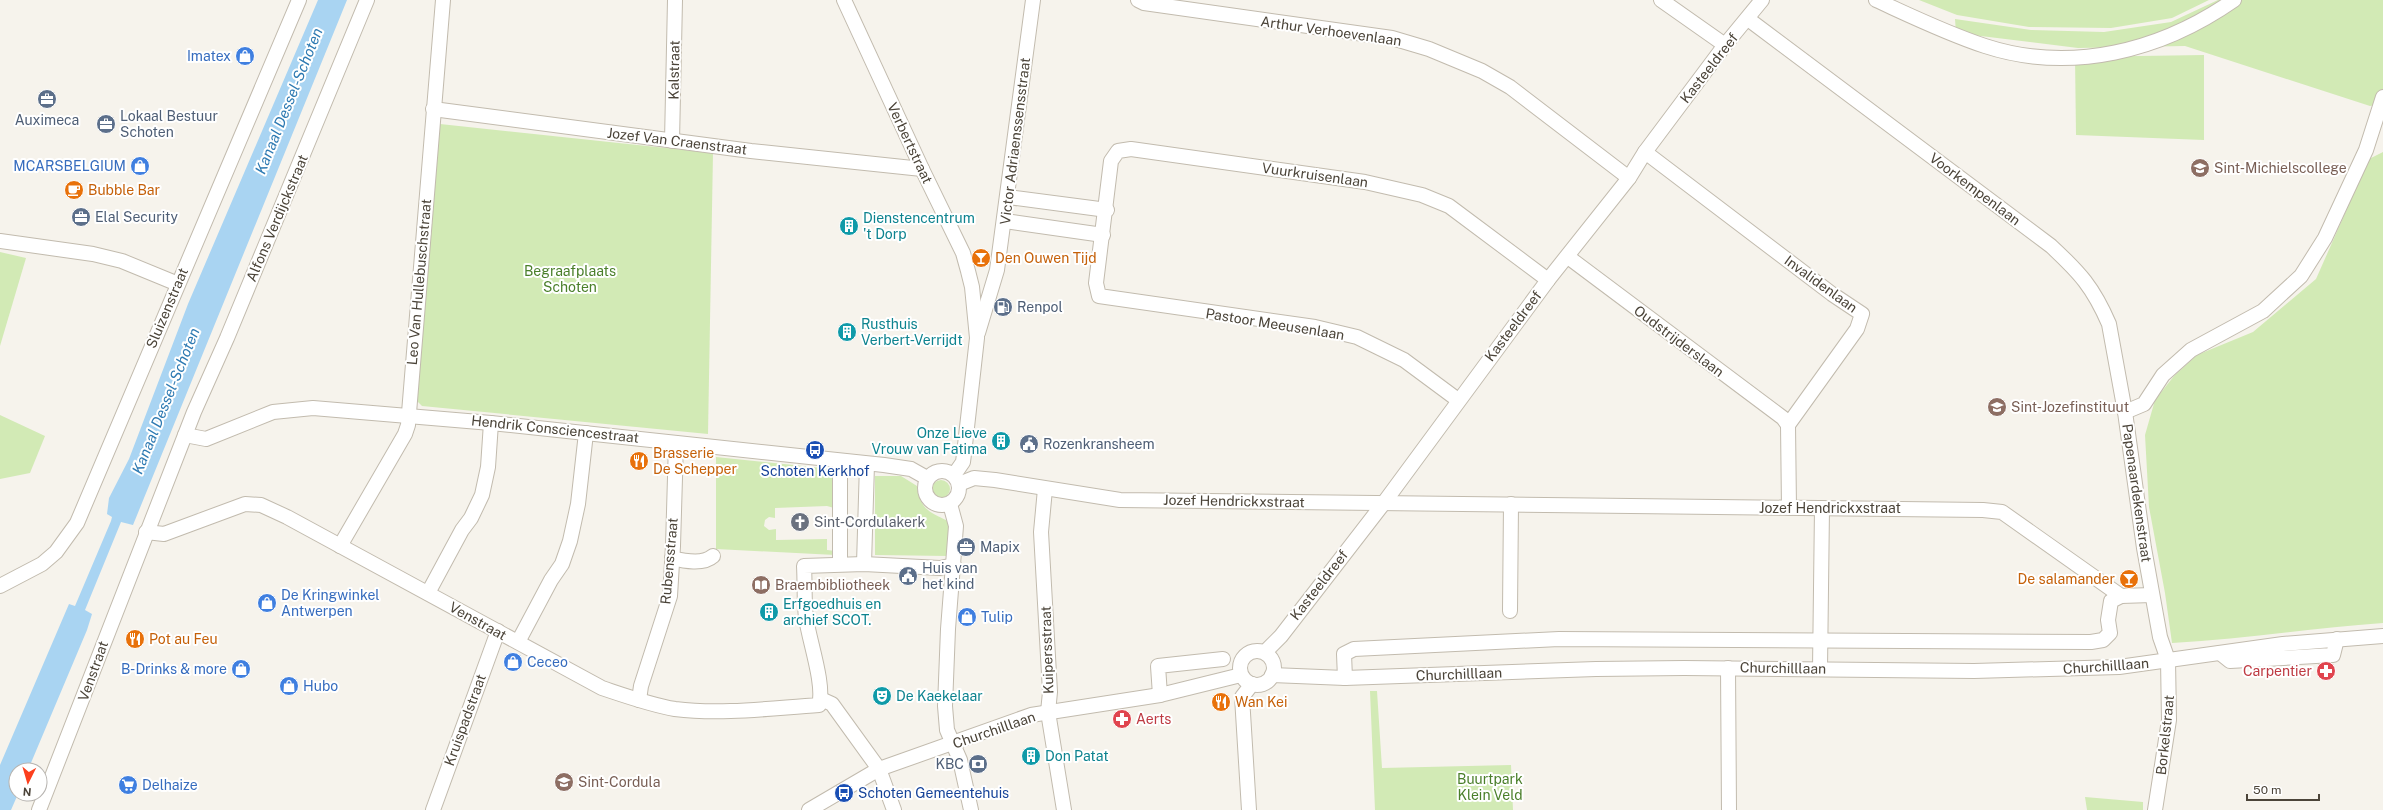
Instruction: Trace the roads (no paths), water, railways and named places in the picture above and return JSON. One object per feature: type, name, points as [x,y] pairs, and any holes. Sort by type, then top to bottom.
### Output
[{"type":"street","name":"Sluizenstraat","points":[[0,586],[47,560],[56,552],[74,528],[299,0]]},
{"type":"street","name":"Alfons Verdijckstraat","points":[[185,435],[367,0]]},
{"type":"street","name":"Leo Van Hullebuschstraat","points":[[340,546],[405,434],[408,415],[443,0]]},
{"type":"street","name":"Kalstraat","points":[[672,141],[675,0]]},
{"type":"street","name":"Verbertstraat","points":[[844,0],[922,169],[964,253],[972,287],[977,338]]},
{"type":"street","name":"Victor Adriaenssensstraat","points":[[995,282],[1005,221],[1033,0]]},
{"type":"street","name":"Arthur Verhoevenlaan","points":[[1138,0],[1144,3],[1272,23],[1392,38],[1429,49],[1482,71],[1510,87],[1629,178]]},
{"type":"street","points":[[1661,0],[1725,45]]},
{"type":"street","name":"Kasteeldreef","points":[[1265,652],[1281,636],[1383,504],[1458,400],[1548,280],[1568,257],[1629,178],[1645,152],[1725,45],[1748,19],[1762,0]]},
{"type":"street","points":[[1876,0],[1985,46],[2042,58],[2078,59],[2115,54],[2145,46],[2176,33],[2234,0]]},
{"type":"street","name":"Voorkempenlaan","points":[[1748,19],[2051,246],[2082,276],[2109,324],[2125,412]]},
{"type":"street","name":"Papenaardekenstraat","points":[[2168,660],[2160,637],[2152,595],[2125,412],[2144,404],[2163,375],[2191,350],[2263,311],[2301,276],[2325,238],[2366,150],[2383,97]]},
{"type":"street","name":"Jozef Van Craenstraat","points":[[433,109],[672,141],[922,169]]},
{"type":"street","name":"Vuurkruisenlaan","points":[[1099,296],[1096,283],[1102,235],[1107,210],[1111,161],[1118,151],[1124,150],[1365,182],[1422,195],[1449,206],[1548,280]]},
{"type":"street","name":"Invalidenlaan","points":[[1645,152],[1832,294],[1862,314],[1857,329],[1788,425]]},
{"type":"street","points":[[1008,197],[1107,210]]},
{"type":"street","points":[[1005,221],[1102,235]]},
{"type":"street","points":[[0,241],[93,254],[122,261],[178,284]]},
{"type":"street","name":"Oudstrijderslaan","points":[[1568,257],[1783,418],[1788,425]]},
{"type":"street","points":[[972,287],[995,282]]},
{"type":"street","name":"Verbertstraat","points":[[950,504],[958,496],[957,480],[963,462],[977,338],[995,282]]},
{"type":"street","name":"Pastoor Meeusenlaan","points":[[1099,296],[1316,327],[1357,337],[1404,360],[1458,400]]},
{"type":"street","name":"Hendrik Consciencestraat","points":[[185,435],[206,439],[263,415],[294,408],[313,408],[491,423],[911,469],[928,478]]},
{"type":"street","points":[[428,593],[462,530],[471,518],[482,495],[488,467],[491,423]]},
{"type":"street","points":[[1788,425],[1789,508]]},
{"type":"street","points":[[518,642],[551,580],[562,564],[570,541],[578,504],[586,433]]},
{"type":"street","name":"Venstraat","points":[[39,810],[55,773],[113,617],[125,593],[146,532],[185,435]]},
{"type":"street","name":"Rubensstraat","points":[[639,700],[641,686],[670,596],[676,443]]},
{"type":"street","points":[[840,461],[840,564]]},
{"type":"street","points":[[864,564],[867,464]]},
{"type":"street","points":[[957,480],[943,470],[932,474],[928,478],[924,489],[928,500],[938,505],[950,504],[956,526],[948,629],[945,706],[947,730],[960,760],[971,810]]},
{"type":"street","name":"Jozef Hendrickxstraat","points":[[957,480],[974,478],[1120,500],[1822,508],[2002,512],[2121,596]]},
{"type":"street","name":"Kuipersstraat","points":[[1045,489],[1041,532],[1050,692],[1048,712],[1064,810]]},
{"type":"street","name":"Venstraat","points":[[146,532],[164,534],[210,515],[245,504],[261,505],[276,511],[602,688],[639,700],[676,708],[718,711],[819,705],[820,699]]},
{"type":"street","points":[[1510,611],[1511,504]]},
{"type":"street","points":[[1820,669],[1822,508]]},
{"type":"street","points":[[672,558],[692,561],[709,560],[713,556]]},
{"type":"street","points":[[894,810],[879,769],[832,704],[820,699],[806,617],[804,566],[864,564],[940,568],[954,565]]},
{"type":"street","points":[[2121,596],[2152,595]]},
{"type":"street","name":"Churchilllaan","points":[[1345,678],[1344,654],[1354,649],[1559,640],[2091,642],[2103,640],[2110,633],[2108,620],[2111,602],[2121,596]]},
{"type":"street","name":"Kruispadstraat","points":[[433,810],[498,631]]},
{"type":"street","name":"Churchilllaan","points":[[1272,675],[1345,678],[1589,669],[1728,668],[1974,671],[2119,668],[2220,653],[2230,661],[2333,655],[2337,639],[2383,636]]},
{"type":"street","points":[[1246,679],[1264,683],[1272,675],[1272,660],[1265,652],[1253,651],[1247,653],[1240,663],[1246,679],[1242,697],[1249,810]]},
{"type":"street","points":[[1160,695],[1158,666],[1224,659]]},
{"type":"street","name":"Borkelstraat","points":[[2155,810],[2169,720],[2168,660]]},
{"type":"street","points":[[1728,668],[1728,810]]},
{"type":"street","name":"Churchilllaan","points":[[809,810],[879,769],[954,744],[1031,715],[1160,695],[1246,679]]},
{"type":"water","name":"Kanaal Dessel-Schoten","points":[[318,0],[347,0],[133,525],[121,522],[85,610],[92,614],[87,630],[31,762],[8,762],[8,802],[14,802],[11,810],[0,810],[0,765],[69,604],[75,606],[111,521],[112,517],[107,514],[109,498],[129,459],[188,304]]},
{"type":"place","name":"Imatex","points":[[245,56]]},
{"type":"place","name":"Auximeca","points":[[47,99]]},
{"type":"place","name":"Lokaal Bestuur Schoten","points":[[106,124]]},
{"type":"place","name":"MCARSBELGIUM","points":[[140,166]]},
{"type":"place","name":"Sint-Michielscollege","points":[[2200,168]]},
{"type":"place","name":"Bubble Bar","points":[[74,190]]},
{"type":"place","name":"Elal Security","points":[[81,217]]},
{"type":"place","name":"Dienstencentrum 't Dorp","points":[[849,226]]},
{"type":"place","name":"Den Ouwen Tijd","points":[[981,258]]},
{"type":"place","name":"Renpol","points":[[1003,307]]},
{"type":"place","name":"Rusthuis Verbert-Verrijdt","points":[[847,332]]},
{"type":"place","name":"Sint-Jozefinstituut","points":[[1997,407]]},
{"type":"place","name":"Onze Lieve Vrouw van Fatima","points":[[1001,441]]},
{"type":"place","name":"Rozenkransheem","points":[[1029,444]]},
{"type":"place","name":"Schoten Kerkhof","points":[[815,450]]},
{"type":"place","name":"Brasserie De Schepper","points":[[639,461]]},
{"type":"place","name":"Sint-Cordulakerk","points":[[800,522]]},
{"type":"place","name":"Mapix","points":[[966,547]]},
{"type":"place","name":"Huis van het kind","points":[[908,576]]},
{"type":"place","name":"De salamander","points":[[2129,579]]},
{"type":"place","name":"Braembibliotheek","points":[[761,585]]},
{"type":"place","name":"De Kringwinkel Antwerpen","points":[[267,603]]},
{"type":"place","name":"Erfgoedhuis en archief SCOT.","points":[[769,612]]},
{"type":"place","name":"Tulip","points":[[967,617]]},
{"type":"place","name":"Pot au Feu","points":[[135,639]]},
{"type":"place","name":"Ceceo","points":[[513,662]]},
{"type":"place","name":"B-Drinks & more","points":[[241,669]]},
{"type":"place","name":"Carpentier","points":[[2326,671]]},
{"type":"place","name":"Hubo","points":[[289,686]]},
{"type":"place","name":"De Kaekelaar","points":[[882,696]]},
{"type":"place","name":"Wan Kei","points":[[1221,702]]},
{"type":"place","name":"Aerts","points":[[1122,719]]},
{"type":"place","name":"Don Patat","points":[[1031,756]]},
{"type":"place","name":"KBC","points":[[978,764]]},
{"type":"place","name":"Sint-Cordula","points":[[564,782]]},
{"type":"place","name":"Delhaize","points":[[128,785]]},
{"type":"place","name":"Schoten Gemeentehuis","points":[[844,793]]},
{"type":"park label","name":"Begraafplaats Schoten","points":[[570,280]]},
{"type":"park label","name":"Buurtpark Klein Veld","points":[[1490,788]]}]
